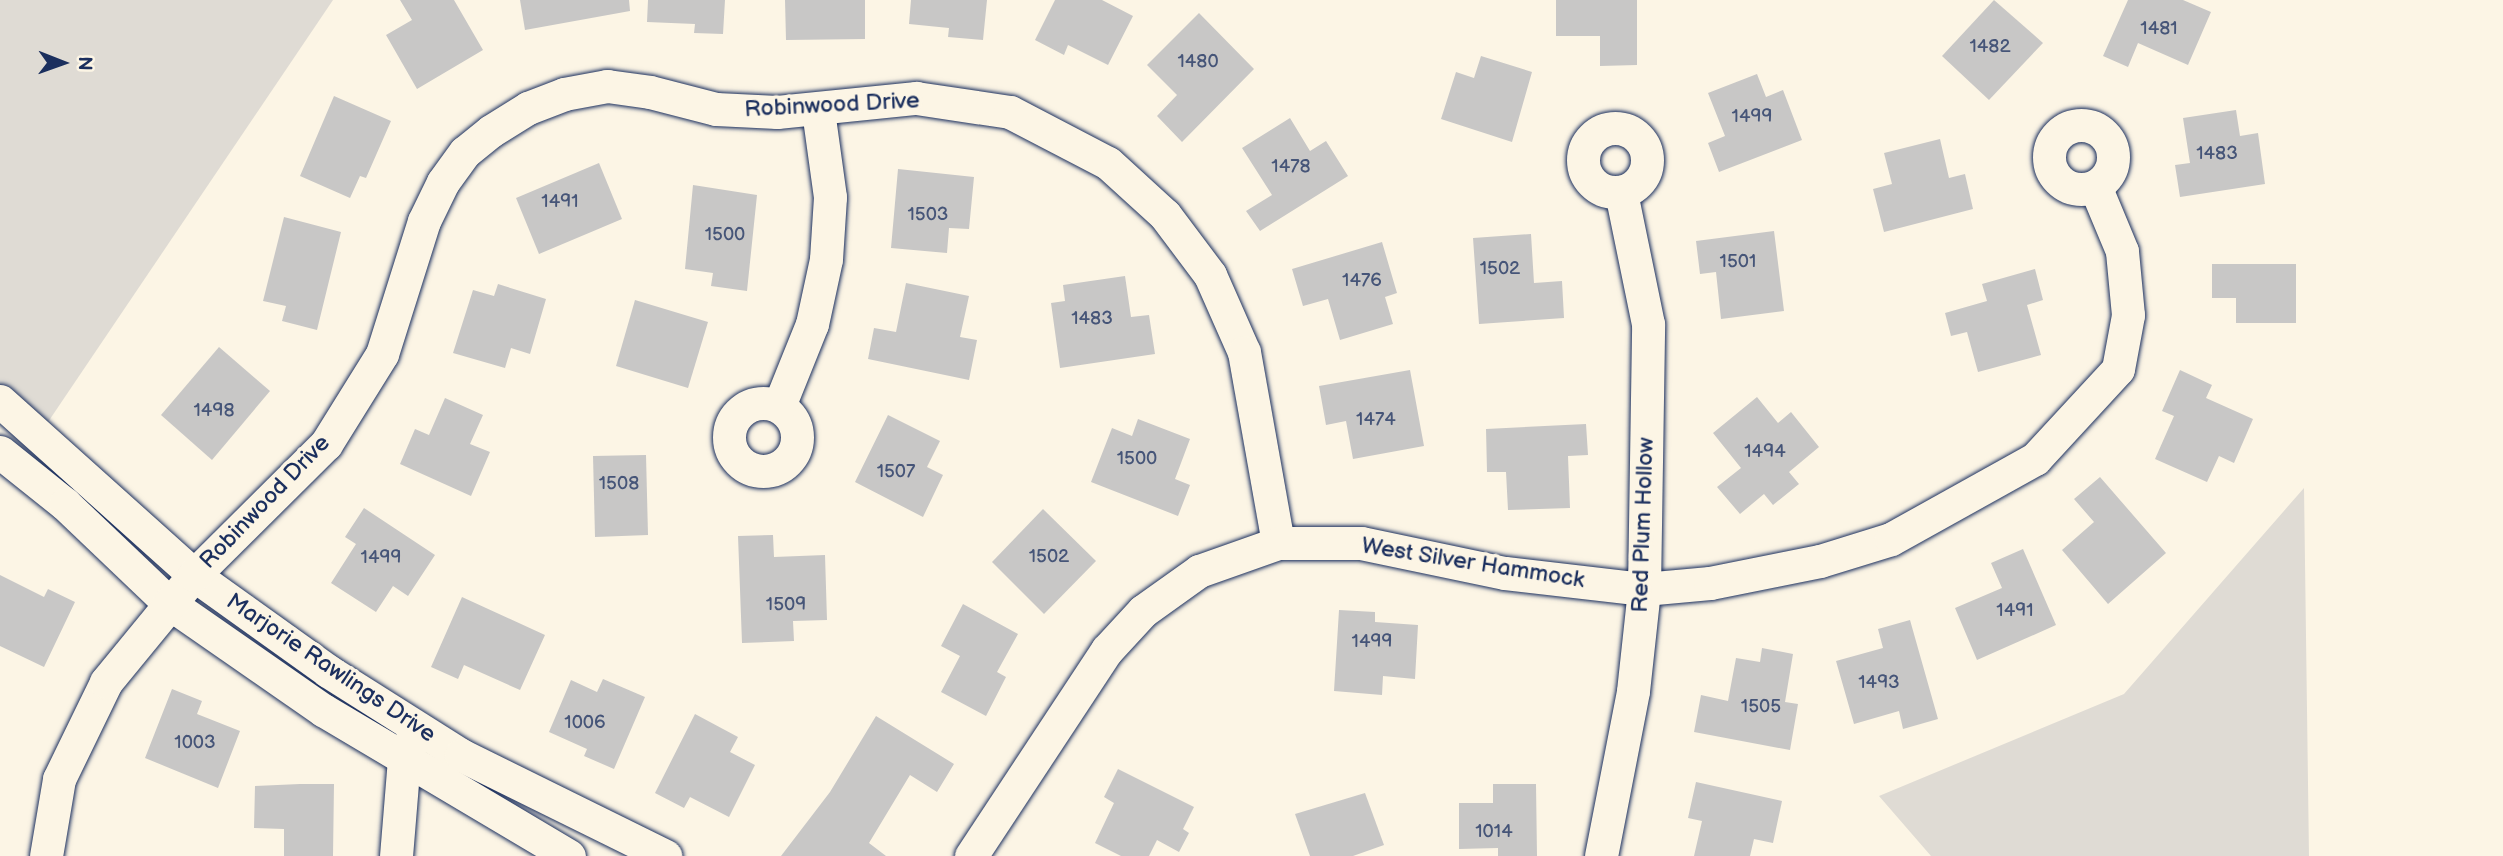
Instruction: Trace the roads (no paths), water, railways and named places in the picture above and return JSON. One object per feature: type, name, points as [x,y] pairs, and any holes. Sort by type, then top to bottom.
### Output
[{"type":"street","name":"Robinwood Drive","points":[[46,856],[59,779],[106,682],[194,575],[326,444],[382,354],[424,221],[443,182],[464,152],[528,108],[607,86],[650,92],[716,109],[818,111],[916,98],[1010,112],[1108,163],[1165,215],[1210,275],[1244,352],[1278,543]]},
{"type":"street","points":[[779,407],[812,324],[826,259],[830,197],[818,111]]},
{"type":"street","name":"West Silver Hammock","points":[[971,856],[1068,704],[1143,611],[1199,571],[1278,543],[1378,544],[1505,573],[1644,589],[1710,583],[1806,564],[1891,539],[2035,459],[2118,369],[2128,315],[2122,251],[2095,187]]},
{"type":"street","name":"Red Plum Hollow","points":[[1601,856],[1629,717],[1644,589],[1648,324],[1621,192]]},
{"type":"street","name":"Marjorie Rawlings Drive","points":[[0,401],[194,575],[416,729],[664,856]]},
{"type":"street","name":"Marjorie Rawlings Drive","points":[[0,452],[65,504],[169,603],[323,710],[569,856]]},
{"type":"street","points":[[396,856],[404,759],[416,729]]}]
